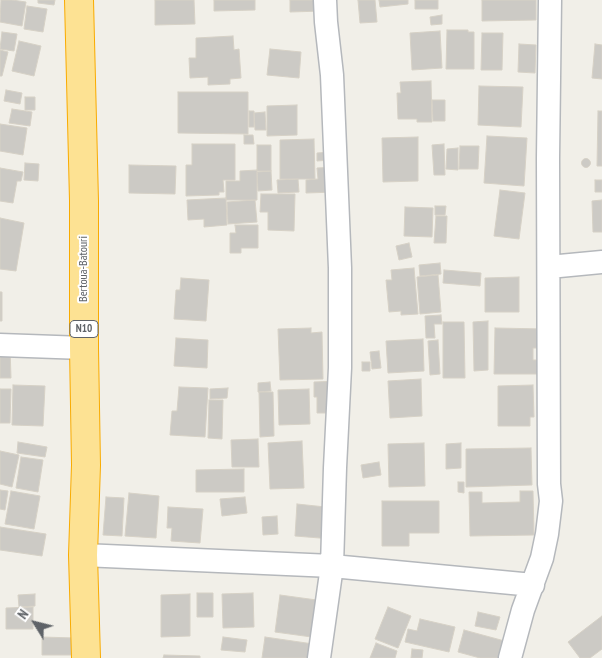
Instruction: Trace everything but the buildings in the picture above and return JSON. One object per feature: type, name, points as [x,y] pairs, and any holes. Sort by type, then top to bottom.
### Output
[{"type":"highway","name":"Bertoua-Batouri","points":[[79,0],[84,201],[86,465],[83,555],[86,658]]},
{"type":"street","points":[[319,658],[332,566],[340,368],[340,268],[332,76],[325,0]]},
{"type":"street","points":[[510,658],[523,610],[542,558],[551,501],[549,484],[548,158],[550,0]]},
{"type":"street","points":[[549,267],[602,262]]},
{"type":"street","points":[[0,345],[84,348]]},
{"type":"street","points":[[83,555],[332,566],[533,585]]}]
